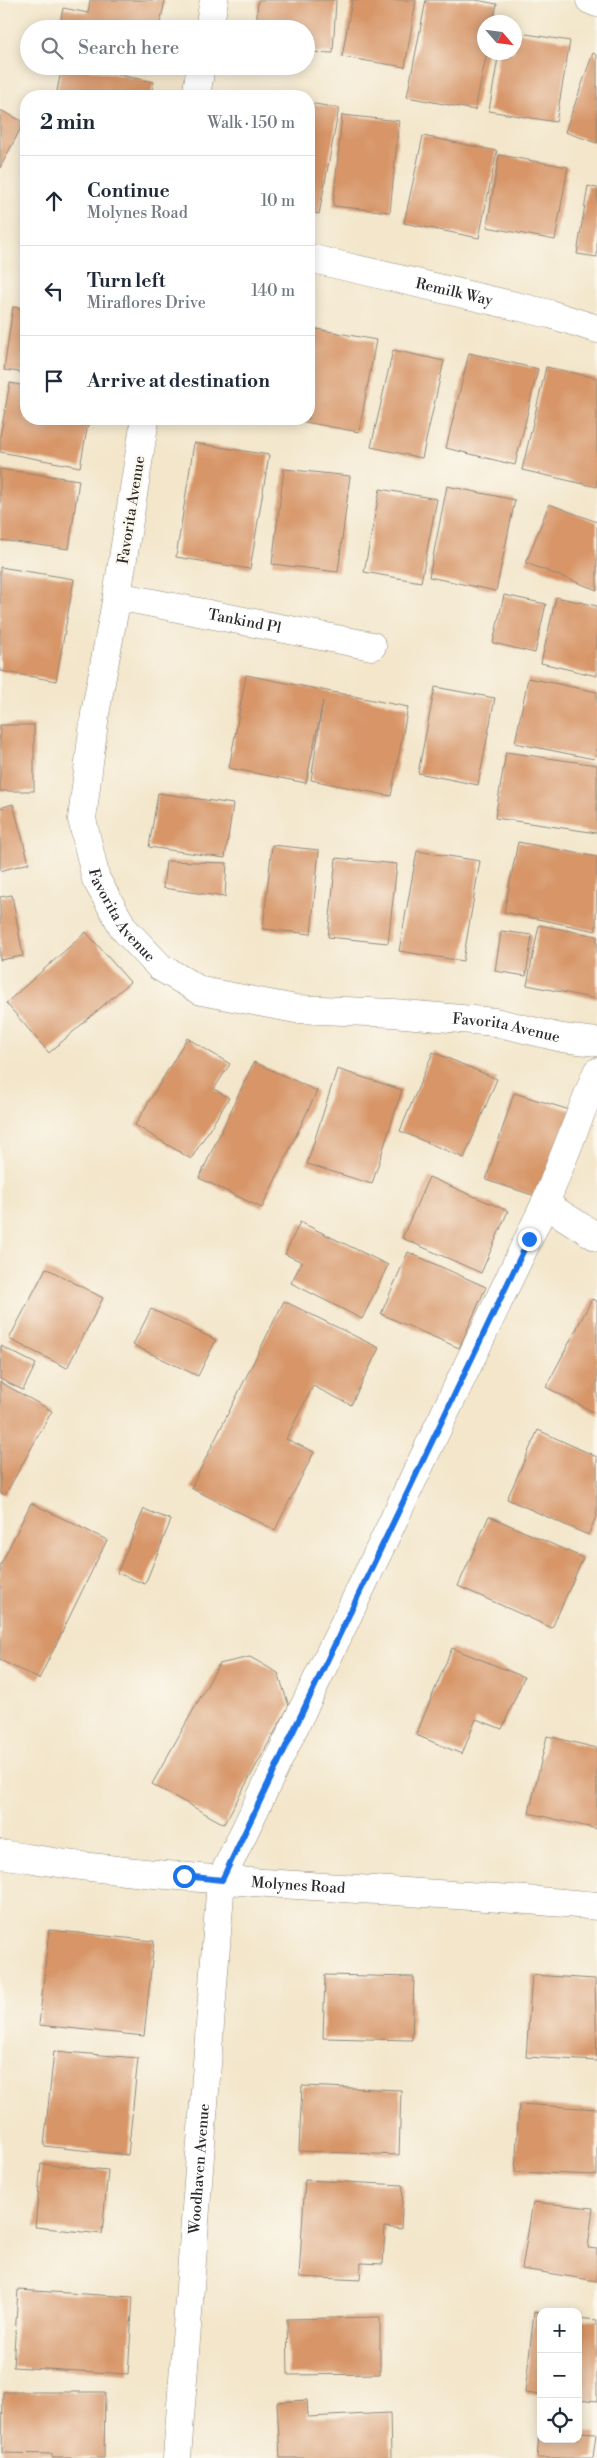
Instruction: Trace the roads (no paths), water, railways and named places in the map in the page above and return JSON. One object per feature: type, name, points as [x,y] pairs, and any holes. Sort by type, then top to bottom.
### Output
[{"type":"street","points":[[211,20],[214,0]]},
{"type":"street","points":[[590,0],[597,3]]},
{"type":"street","points":[[197,90],[200,75]]},
{"type":"street","name":"Remilk Way","points":[[315,259],[550,314],[597,329]]},
{"type":"street","name":"Favorita Avenue","points":[[144,425],[117,596],[95,714],[82,819],[96,879],[124,929],[160,967],[201,991],[296,1009],[393,1013],[495,1022],[562,1038],[597,1042]]},
{"type":"street","name":"Tankind Pl","points":[[117,596],[372,646]]},
{"type":"street","points":[[222,1880],[546,1204],[597,1072]]},
{"type":"street","points":[[546,1204],[597,1237]]},
{"type":"street","name":"Molynes Road","points":[[0,1854],[90,1867],[222,1880],[522,1899],[597,1906]]},
{"type":"street","name":"Woodhaven Avenue","points":[[176,2458],[222,1880]]}]
